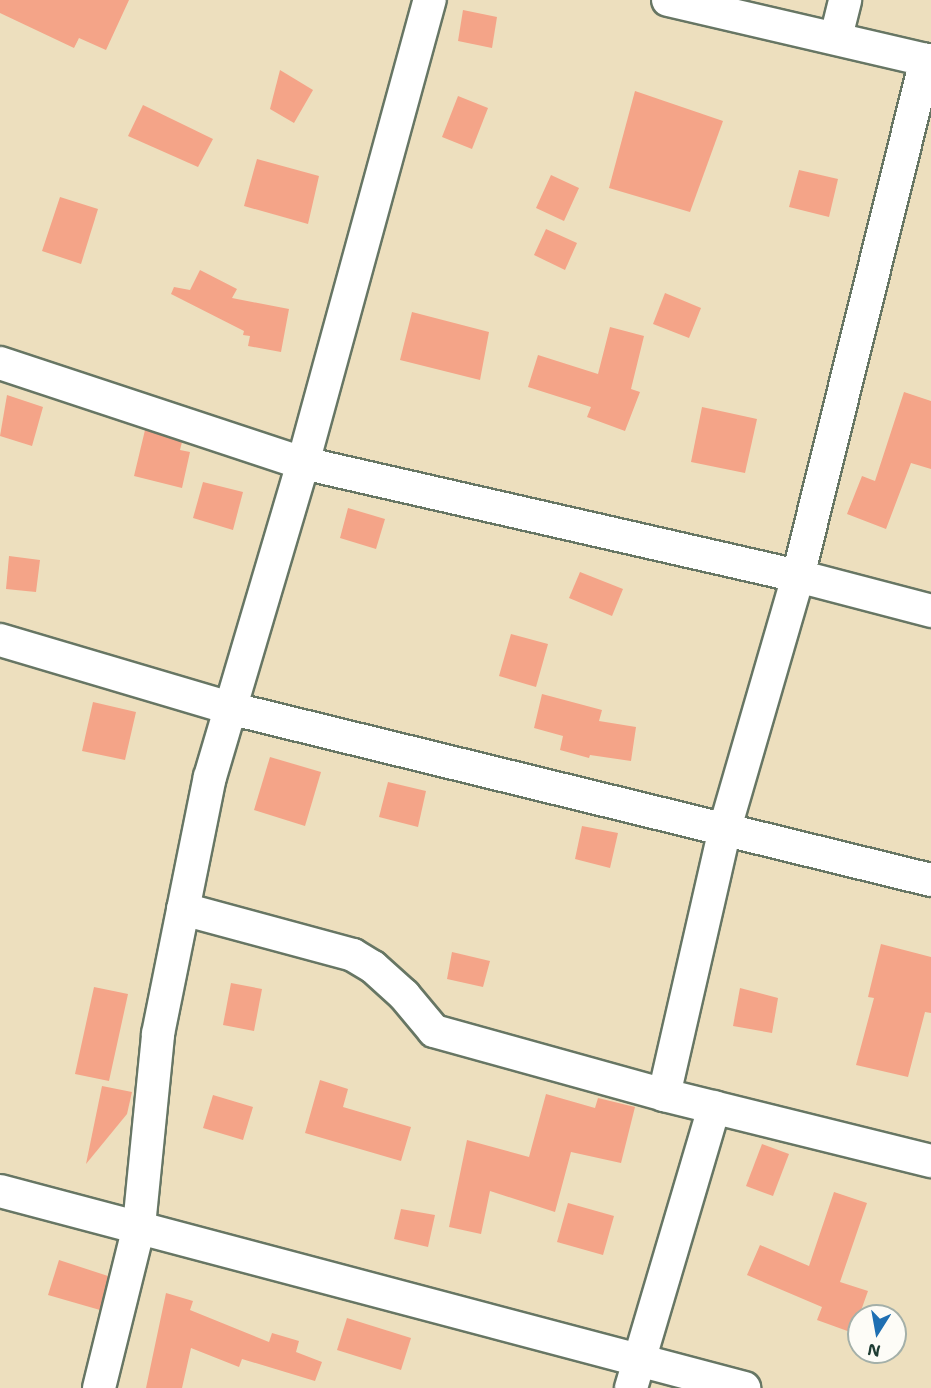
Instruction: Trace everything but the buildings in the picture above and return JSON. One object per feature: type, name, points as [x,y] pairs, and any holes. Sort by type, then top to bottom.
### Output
[{"type":"street","points":[[99,1388],[139,1226],[158,1034],[210,777],[303,463],[430,0]]},
{"type":"street","points":[[664,1095],[725,828],[798,576],[929,60],[668,0]]},
{"type":"street","points":[[836,37],[845,0]]},
{"type":"street","points":[[0,363],[303,463],[798,576],[931,611]]},
{"type":"street","points":[[0,640],[229,708],[931,880]]},
{"type":"street","points":[[183,909],[353,955],[404,995],[434,1031],[664,1095],[931,1161]]},
{"type":"street","points":[[635,1373],[714,1107]]},
{"type":"street","points":[[0,1191],[139,1226],[635,1373],[744,1388]]}]
